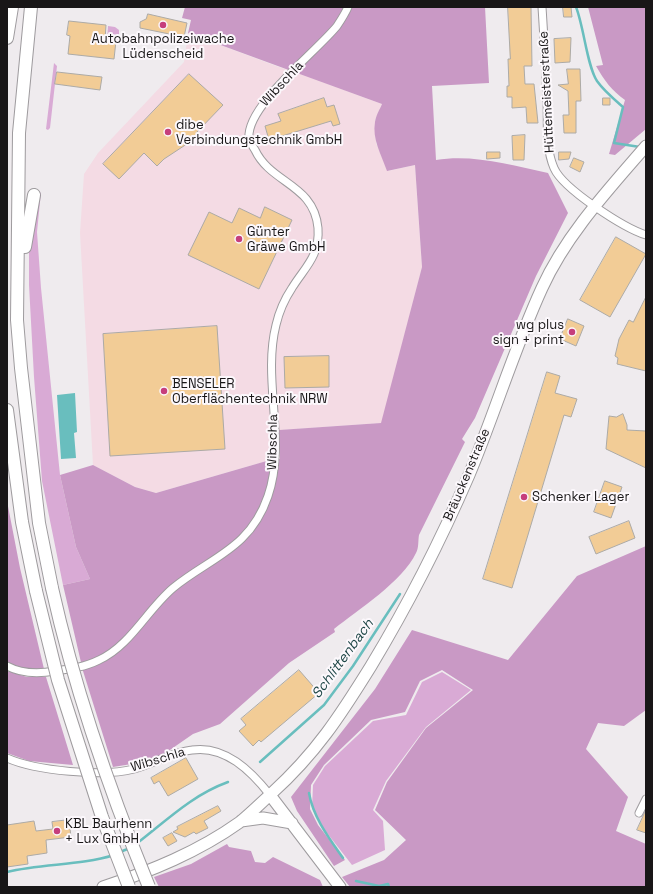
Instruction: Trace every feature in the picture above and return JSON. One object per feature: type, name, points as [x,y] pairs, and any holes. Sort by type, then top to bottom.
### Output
[{"type":"highway","points":[[7,38],[12,7]]},
{"type":"highway","points":[[31,7],[19,134],[17,320],[39,523],[52,588],[79,698],[116,806],[149,887]]},
{"type":"highway","points":[[17,320],[26,228],[34,195]]},
{"type":"highway","points":[[7,410],[22,522],[36,591],[58,680],[102,817],[129,887]]},
{"type":"main road","name":"Bräuckenstraße","points":[[240,822],[295,772],[336,723],[396,625],[430,562],[469,474],[542,287],[570,241],[595,207],[646,146]]},
{"type":"main road","points":[[270,795],[340,887]]},
{"type":"main road","points":[[102,887],[158,867],[200,847],[240,822],[263,818],[292,823]]},
{"type":"street","name":"Wibschla","points":[[7,666],[17,671],[45,673],[82,666],[105,657],[119,646],[149,611],[168,592],[235,546],[249,531],[260,514],[268,498],[272,482],[274,460],[273,338],[284,301],[313,258],[316,249],[318,230],[315,214],[308,199],[260,161],[249,138],[253,121],[259,109],[284,80],[336,28],[348,7]]},
{"type":"street","name":"Hüttemeisterstraße","points":[[542,7],[548,146],[552,162],[559,177],[595,207],[617,221],[646,236]]},
{"type":"street","name":"Wibschla","points":[[7,758],[25,765],[74,771],[114,771],[133,769],[191,750],[205,749],[228,755],[260,782],[270,795]]},
{"type":"street","points":[[639,813],[646,799]]},
{"type":"shaded area","points":[[185,7],[485,7],[489,83],[432,86],[436,160],[464,158],[478,159],[548,173],[568,213],[536,276],[475,418],[462,439],[465,442],[419,535],[417,551],[410,564],[391,584],[334,629],[335,632],[289,663],[220,724],[193,734],[167,752],[144,762],[113,767],[83,671],[63,585],[90,579],[76,547],[60,475],[93,465],[135,487],[156,493],[270,460],[280,459],[279,430],[381,423],[422,267],[415,165],[387,171],[378,146],[374,128],[377,115],[382,104],[188,33],[191,20],[182,18]]},
{"type":"shaded area","points":[[588,7],[646,7],[646,129],[615,155],[609,154],[625,100],[609,85],[596,66],[603,65]]},
{"type":"shaded area","points":[[108,26],[115,27],[119,30],[119,42],[107,40]]},
{"type":"shaded area","points":[[188,33],[382,104],[375,120],[376,143],[388,171],[415,165],[422,267],[382,423],[280,430],[280,459],[270,460],[156,493],[135,487],[93,465],[80,233],[84,174],[98,153],[184,62]]},
{"type":"shaded area","points":[[54,63],[57,66],[50,128],[48,130],[46,129]]},
{"type":"shaded area","points":[[41,192],[37,232],[41,288],[60,475],[76,547],[90,579],[63,585],[42,481],[34,377],[29,285],[29,234],[37,200]]},
{"type":"shaded area","points":[[7,501],[20,568],[44,669],[22,669],[7,662]]},
{"type":"shaded area","points":[[646,546],[646,710],[624,726],[598,723],[586,749],[628,797],[616,831],[646,844],[646,887],[350,887],[342,877],[384,860],[406,840],[375,810],[387,782],[426,728],[473,690],[442,670],[420,681],[405,712],[371,720],[324,765],[311,785],[310,809],[318,825],[345,860],[334,866],[297,811],[291,797],[375,689],[412,630],[508,660],[577,576]]},
{"type":"shaded area","points":[[7,671],[27,677],[46,677],[73,765],[29,761],[7,753]]},
{"type":"shaded area","points":[[442,672],[471,690],[426,727],[386,781],[373,810],[383,821],[385,850],[352,865],[320,824],[312,808],[313,785],[325,766],[373,721],[406,715],[422,682]]},
{"type":"shaded area","points":[[227,844],[229,847],[251,851],[255,862],[265,863],[273,857],[320,880],[323,887],[159,887],[154,877],[191,864]]},
{"type":"water","points":[[75,393],[77,432],[74,433],[76,458],[61,459],[57,395]]},
{"type":"building","points":[[508,7],[531,7],[532,66],[524,66],[525,84],[534,84],[538,123],[527,123],[526,107],[512,108],[512,97],[507,97],[507,86],[509,86],[508,59],[510,59]]},
{"type":"building","points":[[563,7],[571,7],[572,17],[564,17]]},
{"type":"building","name":"Autobahnpolizeiwache Lüdenscheid","points":[[148,14],[187,23],[184,37],[140,28],[140,22],[146,19]]},
{"type":"building","points":[[69,21],[106,25],[105,40],[116,41],[114,59],[68,54],[70,36],[67,35]]},
{"type":"building","points":[[571,38],[570,62],[555,63],[554,39]]},
{"type":"building","points":[[567,69],[580,69],[581,101],[576,101],[576,133],[564,133],[563,115],[569,115],[568,91],[558,85],[568,84]]},
{"type":"building","points":[[57,72],[102,77],[100,90],[55,84]]},
{"type":"building","points":[[189,74],[223,105],[196,133],[199,136],[164,159],[157,166],[144,153],[119,179],[103,164]]},
{"type":"building","points":[[324,98],[327,107],[334,105],[340,124],[333,126],[331,121],[269,140],[265,126],[281,121],[278,114]]},
{"type":"building","points":[[603,98],[610,98],[610,105],[603,105]]},
{"type":"building","points":[[525,135],[524,160],[513,160],[512,136]]},
{"type":"building","points":[[487,152],[500,152],[500,158],[487,159]]},
{"type":"building","points":[[559,152],[571,152],[569,159],[559,160]]},
{"type":"building","points":[[574,158],[584,162],[580,172],[570,167]]},
{"type":"building","name":"Günter Gräwe GmbH","points":[[265,207],[292,220],[259,289],[188,255],[209,212],[232,223],[239,208],[260,218]]},
{"type":"building","points":[[616,237],[646,254],[610,317],[580,300]]},
{"type":"building","points":[[646,297],[646,371],[617,364],[618,358],[615,356],[619,339],[629,320],[633,322]]},
{"type":"building","name":"wg plus sign + print","points":[[568,319],[584,326],[576,346],[560,339]]},
{"type":"building","name":"BENSELER Oberflächentechnik NRW","points":[[217,326],[225,449],[110,456],[103,334]]},
{"type":"building","points":[[329,356],[329,387],[285,388],[284,357]]},
{"type":"building","name":"Schenker Lager","points":[[547,372],[560,376],[555,393],[577,399],[571,417],[564,415],[512,588],[483,579]]},
{"type":"building","points":[[623,414],[627,425],[627,430],[646,431],[646,468],[606,449],[609,416],[616,417]]},
{"type":"building","points":[[605,481],[622,487],[611,518],[594,512]]},
{"type":"building","points":[[629,521],[635,538],[596,554],[589,537]]},
{"type":"building","points":[[299,670],[319,693],[261,742],[259,740],[253,746],[239,731],[246,725],[241,719]]},
{"type":"building","points":[[186,758],[198,779],[168,796],[159,781],[154,784],[151,778]]},
{"type":"building","points":[[218,806],[221,811],[204,821],[208,828],[196,834],[194,832],[185,837],[173,832],[178,829],[177,827]]},
{"type":"building","points":[[646,810],[646,833],[637,830]]},
{"type":"building","points":[[69,820],[71,837],[46,840],[47,853],[27,856],[28,864],[7,867],[7,825],[34,821],[36,831],[53,829],[52,822]]},
{"type":"building","points":[[172,833],[177,841],[168,846],[163,838]]},
{"type":"waterway","points":[[576,7],[588,56],[597,81],[623,107],[614,143],[640,147]]},
{"type":"waterway","name":"Schlittenbach","points":[[260,762],[324,705],[353,666],[400,594]]},
{"type":"waterway","name":"Schlittenbach","points":[[136,844],[191,801],[215,787],[228,782]]},
{"type":"waterway","points":[[309,793],[318,819],[343,858]]},
{"type":"waterway","name":"Schlittenbach","points":[[120,852],[130,848]]},
{"type":"waterway","name":"Schlittenbach","points":[[7,872],[34,867],[101,859],[114,855]]},
{"type":"waterway","points":[[356,881],[379,886],[388,884],[389,887]]},
{"type":"place","name":"Autobahnpolizeiwache Lüdenscheid","points":[[163,25]]},
{"type":"place","name":"dibe Verbindungstechnik GmbH","points":[[168,132]]},
{"type":"place","name":"Günter Gräwe GmbH","points":[[239,239]]},
{"type":"place","name":"wg plus sign + print","points":[[572,332]]},
{"type":"place","name":"BENSELER Oberflächentechnik NRW","points":[[164,391]]},
{"type":"place","name":"Schenker Lager","points":[[524,497]]},
{"type":"place","name":"KBL Baurhenn + Lux GmbH","points":[[57,831]]}]
